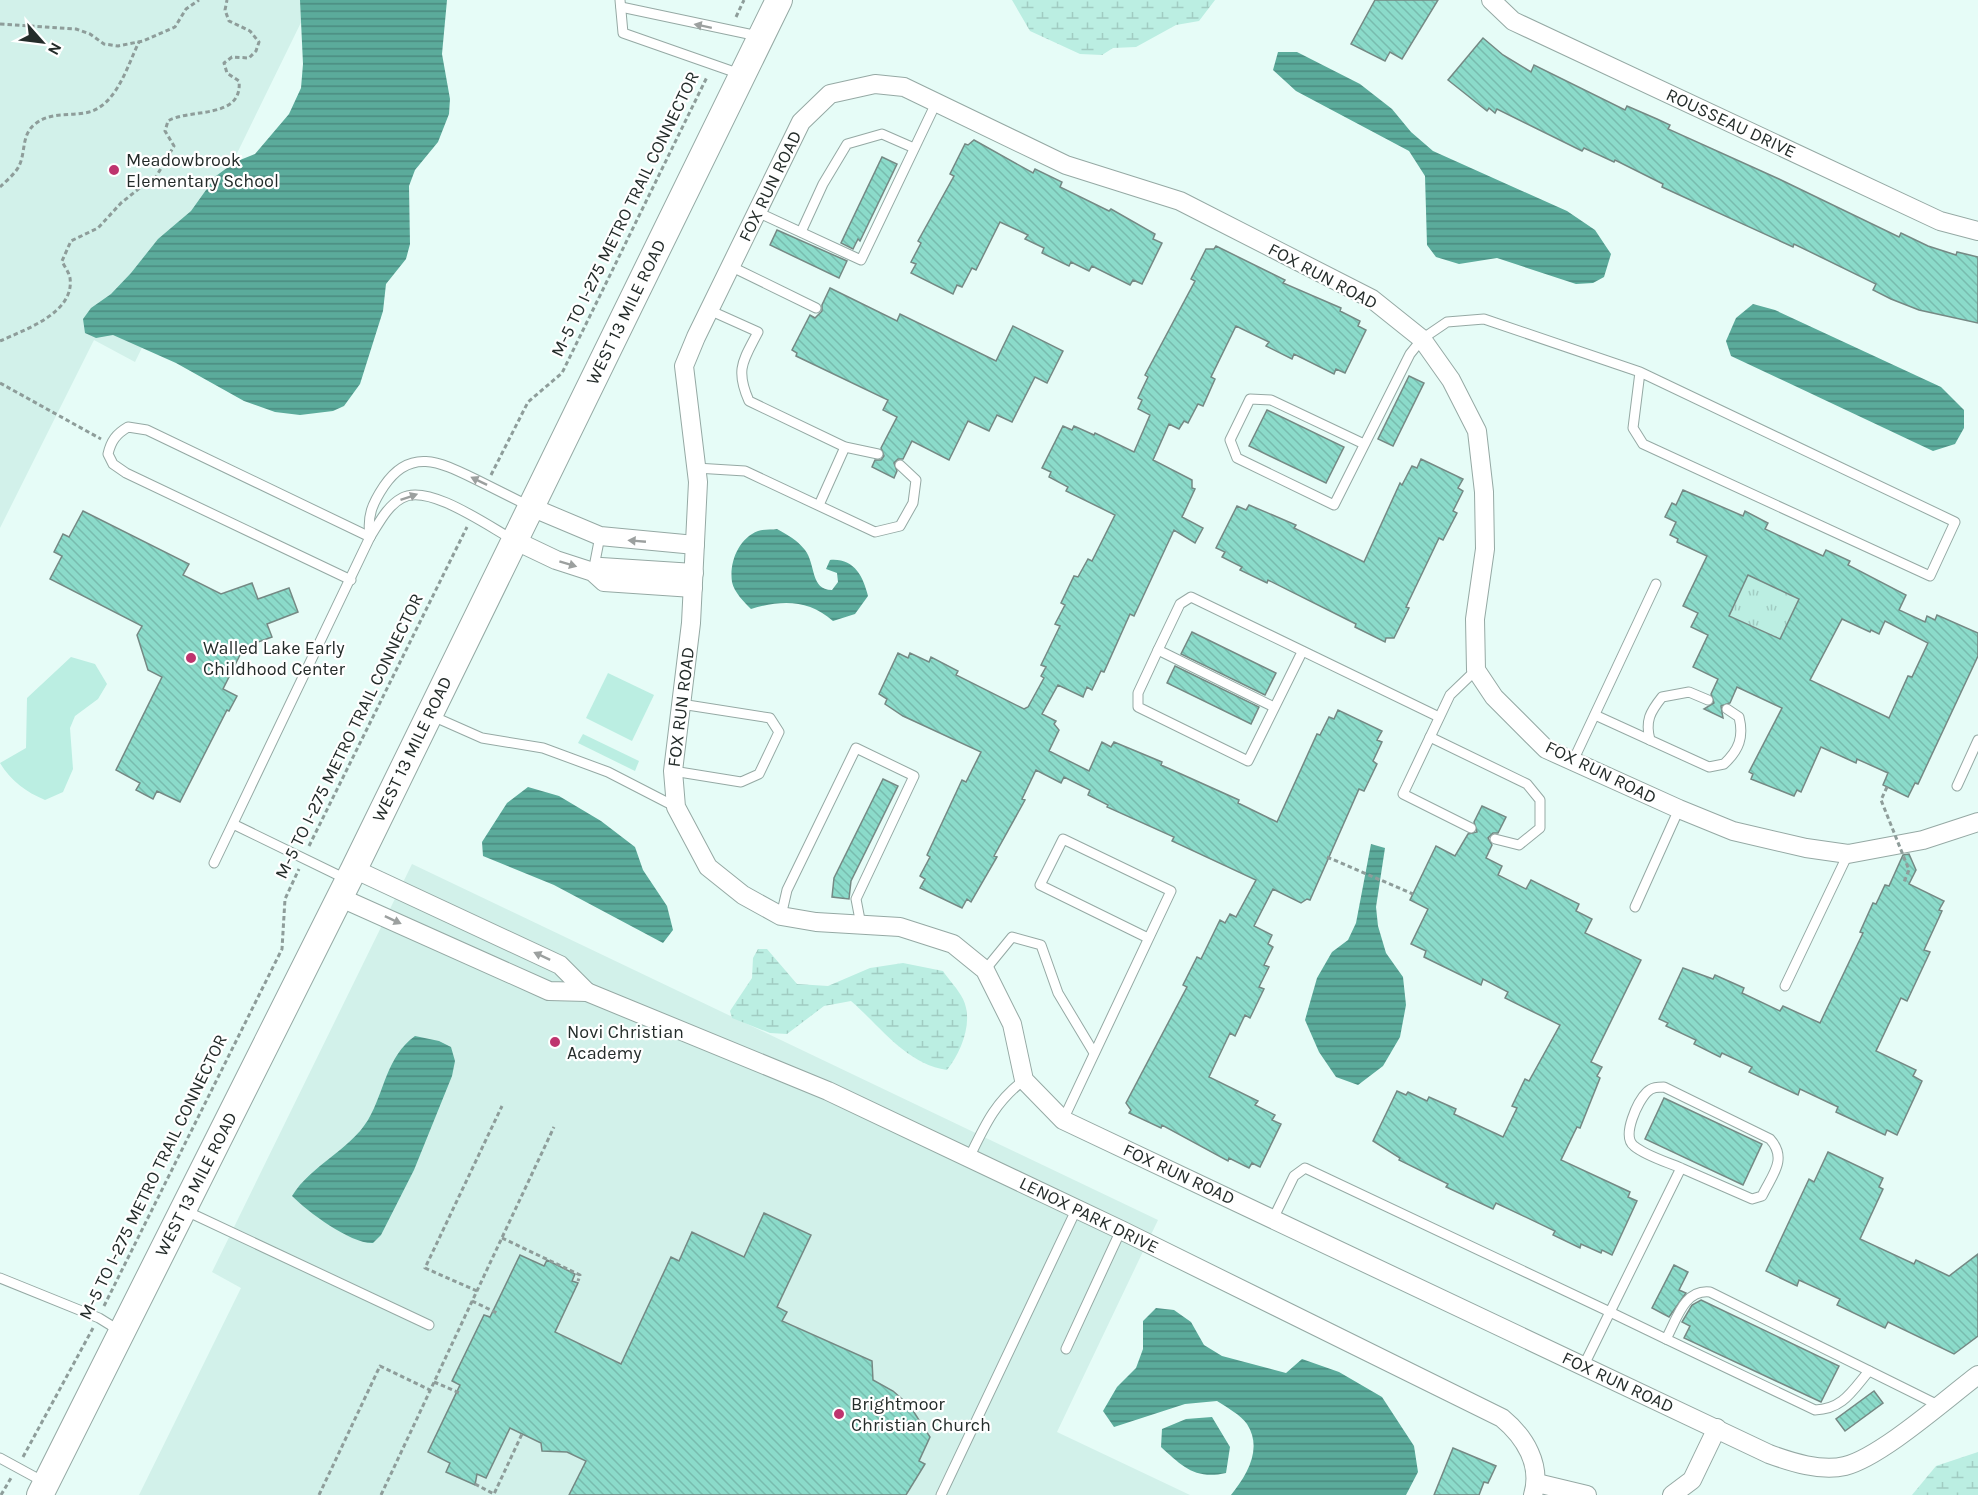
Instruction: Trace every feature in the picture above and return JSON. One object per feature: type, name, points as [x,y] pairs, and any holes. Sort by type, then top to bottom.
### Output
[{"type":"street","name":"WEST 13 MILE ROAD","points":[[43,1489],[347,882],[779,0]]},
{"type":"street","name":"ROUSSEAU DRIVE","points":[[1491,0],[1513,21],[1522,26],[1940,221],[1978,231]]},
{"type":"street","name":"FOX RUN ROAD","points":[[1978,822],[1923,840],[1848,854],[1806,848],[1733,831],[1546,748],[1494,697],[1476,670],[1475,619],[1485,549],[1484,492],[1477,431],[1451,380],[1422,339],[1372,300],[1180,201],[1066,165],[904,87],[875,84],[830,94],[801,122],[684,366],[696,468],[695,544],[673,771],[676,807],[708,867],[743,895],[781,916],[816,922],[900,927],[953,944],[984,970],[1012,1024],[1024,1080],[1063,1120],[1769,1454],[1797,1464],[1844,1466],[1869,1457],[1978,1375]]},
{"type":"street","points":[[531,507],[600,536],[695,544]]},
{"type":"street","points":[[514,540],[556,560],[593,572],[604,582],[693,580]]},
{"type":"street","name":"LENOX PARK DRIVE","points":[[347,882],[458,916],[560,965],[587,992]]},
{"type":"street","name":"LENOX PARK DRIVE","points":[[347,882],[445,944],[549,991],[587,992],[828,1091],[1077,1208],[1502,1419],[1516,1430],[1531,1453],[1535,1489]]},
{"type":"street","points":[[445,944],[458,916]]},
{"type":"street","points":[[1672,1495],[1692,1480],[1717,1428]]},
{"type":"street","points":[[1535,1489],[1587,1495]]},
{"type":"lane","points":[[742,75],[623,33],[620,4],[761,37]]},
{"type":"lane","points":[[757,212],[861,260],[937,101]]},
{"type":"lane","points":[[801,232],[823,184],[847,144],[882,134],[914,148]]},
{"type":"lane","points":[[730,266],[816,308]]},
{"type":"lane","points":[[709,310],[758,333],[744,361],[740,380],[748,401],[844,447],[878,454]]},
{"type":"lane","points":[[1364,444],[1271,400],[1250,399],[1230,440],[1237,458],[1334,505],[1410,354],[1422,339],[1447,322],[1484,319],[1640,372],[1955,522],[1930,576],[1642,444],[1633,428],[1640,372]]},
{"type":"lane","points":[[351,580],[126,473],[113,464],[108,454],[110,444],[117,434],[128,427],[147,430],[370,537]]},
{"type":"lane","points":[[819,505],[844,447]]},
{"type":"lane","points":[[370,537],[367,520],[374,500],[399,469],[415,461],[439,462],[531,507]]},
{"type":"lane","points":[[696,468],[745,471],[875,532],[900,526],[913,503],[916,480],[900,465]]},
{"type":"lane","points":[[214,863],[235,825],[370,537],[386,512],[403,497],[419,493],[440,499],[514,540]]},
{"type":"lane","points":[[593,572],[600,536]]},
{"type":"lane","points":[[1574,761],[1656,584]]},
{"type":"lane","points":[[1302,652],[1248,761],[1152,716],[1138,707],[1137,693],[1180,604],[1191,597],[1439,717]]},
{"type":"lane","points":[[1158,650],[1274,706]]},
{"type":"lane","points":[[1471,828],[1402,794],[1450,694],[1476,670]]},
{"type":"lane","points":[[1650,740],[1647,727],[1650,712],[1662,697],[1689,692],[1708,700]]},
{"type":"lane","points":[[673,771],[741,782],[759,774],[779,732],[770,718],[681,704]]},
{"type":"lane","points":[[1595,715],[1709,767],[1724,764],[1740,743],[1742,728],[1739,717],[1727,709]]},
{"type":"lane","points":[[429,714],[482,738],[543,748],[608,772],[676,807]]},
{"type":"lane","points":[[1430,737],[1527,784],[1540,800],[1540,828],[1519,845],[1495,839]]},
{"type":"lane","points":[[781,916],[787,890],[856,748],[914,776],[856,899],[861,925]]},
{"type":"lane","points":[[1957,786],[1977,748]]},
{"type":"lane","points":[[1635,907],[1679,809]]},
{"type":"lane","points":[[235,825],[304,858],[347,882]]},
{"type":"lane","points":[[1063,1120],[1171,891],[1063,839],[1040,885],[1148,938]]},
{"type":"lane","points":[[1785,986],[1848,854]]},
{"type":"lane","points":[[984,970],[1012,937],[1041,945],[1058,993],[1094,1053]]},
{"type":"lane","points":[[969,1158],[992,1113],[1005,1095],[1024,1080]]},
{"type":"lane","points":[[1654,1087],[1664,1087],[1770,1139],[1779,1148],[1779,1160],[1762,1196],[1752,1199],[1681,1168],[1634,1146],[1628,1138],[1629,1126],[1646,1092],[1654,1087]]},
{"type":"lane","points":[[1273,1219],[1294,1176],[1305,1168],[1815,1410],[1829,1409],[1842,1403],[1869,1371]]},
{"type":"lane","points":[[1584,1365],[1681,1168]]},
{"type":"lane","points":[[941,1495],[1077,1208]]},
{"type":"lane","points":[[183,1210],[429,1325]]},
{"type":"lane","points":[[1066,1349],[1121,1230]]},
{"type":"lane","points":[[0,1278],[99,1318],[122,1332]]},
{"type":"lane","points":[[1666,1339],[1690,1296],[1698,1291],[1710,1292],[1938,1405]]},
{"type":"lane","points":[[0,1458],[18,1465],[43,1489]]},
{"type":"path","points":[[0,24],[76,30],[90,34],[104,44],[118,46],[139,42],[175,27],[186,9],[199,0]]},
{"type":"path","points":[[0,341],[49,318],[69,289],[70,276],[62,261],[71,241],[98,228],[121,203],[159,175],[174,146],[165,131],[168,121],[178,114],[213,111],[232,104],[237,95],[239,81],[227,73],[224,63],[232,57],[249,58],[256,51],[259,42],[250,30],[229,21],[225,10],[226,0]]},
{"type":"path","points":[[729,31],[744,0]]},
{"type":"path","points":[[0,187],[18,169],[25,138],[33,125],[52,116],[86,113],[104,104],[118,85],[139,42]]},
{"type":"path","name":"M-5 TO I-275 METRO TRAIL CONNECTOR","points":[[487,485],[528,402],[562,373],[713,64]]},
{"type":"path","points":[[0,383],[110,444]]},
{"type":"path","name":"M-5 TO I-275 METRO TRAIL CONNECTOR","points":[[1,1495],[99,1318],[282,949],[285,899],[471,517]]},
{"type":"path","points":[[1887,787],[1881,800],[1910,870],[1904,882]]},
{"type":"path","points":[[1327,857],[1413,894]]},
{"type":"path","points":[[477,1291],[425,1268],[502,1106]]},
{"type":"path","points":[[381,1495],[554,1127]]},
{"type":"path","points":[[502,1238],[580,1275],[578,1281]]},
{"type":"path","points":[[472,1301],[497,1313]]},
{"type":"path","points":[[319,1495],[380,1366],[430,1390]]},
{"type":"path","points":[[434,1382],[460,1392]]},
{"type":"path","points":[[475,1484],[494,1494],[522,1434]]},
{"type":"shaded area","name":"Meadowbrook Elementary School","points":[[0,0],[312,0],[135,362],[94,340],[0,528]]},
{"type":"shaded area","points":[[300,0],[447,0],[442,54],[450,99],[449,114],[438,142],[415,170],[409,186],[410,244],[406,259],[386,284],[383,311],[360,384],[344,406],[333,411],[300,415],[275,412],[244,401],[176,363],[113,335],[96,338],[85,333],[83,319],[91,308],[111,294],[131,273],[158,239],[191,211],[216,176],[235,162],[255,154],[289,114],[301,88],[303,64]]},
{"type":"shaded area","points":[[1278,52],[1297,52],[1360,84],[1392,109],[1411,132],[1433,151],[1567,211],[1595,230],[1611,254],[1604,277],[1593,283],[1576,284],[1497,258],[1459,264],[1436,257],[1427,245],[1425,176],[1409,151],[1296,91],[1273,70]]},
{"type":"shaded area","points":[[1753,304],[1775,310],[1941,387],[1964,410],[1964,428],[1955,444],[1933,451],[1731,356],[1726,341],[1736,318]]},
{"type":"shaded area","points":[[777,529],[796,541],[805,550],[817,581],[825,589],[832,590],[838,582],[837,573],[826,569],[830,560],[845,562],[856,570],[868,596],[855,614],[833,621],[804,605],[784,603],[751,609],[745,603],[732,582],[732,567],[737,552],[751,534],[760,530]]},
{"type":"shaded area","points":[[528,787],[559,796],[601,821],[635,847],[643,870],[667,906],[673,930],[663,943],[554,885],[483,856],[482,842],[507,803]]},
{"type":"shaded area","points":[[1371,844],[1385,848],[1376,907],[1378,926],[1386,953],[1403,977],[1406,1005],[1400,1037],[1383,1066],[1358,1085],[1336,1077],[1319,1052],[1305,1020],[1317,978],[1332,952],[1348,940],[1356,923]]},
{"type":"shaded area","name":"Novi Christian Academy","points":[[412,864],[1158,1220],[1057,1432],[1190,1495],[139,1495],[241,1288],[212,1272]]},
{"type":"shaded area","points":[[415,1036],[439,1041],[451,1047],[455,1061],[452,1076],[414,1170],[381,1235],[373,1243],[364,1242],[330,1226],[292,1196],[309,1175],[360,1131],[374,1109],[392,1064],[405,1044]]},
{"type":"shaded area","points":[[1156,1308],[1174,1310],[1191,1322],[1204,1345],[1222,1356],[1286,1373],[1302,1359],[1339,1372],[1382,1397],[1414,1446],[1418,1472],[1406,1495],[1231,1495],[1251,1461],[1254,1443],[1247,1424],[1217,1401],[1185,1404],[1114,1427],[1103,1411],[1117,1387],[1136,1368],[1143,1349],[1143,1321]]},
{"type":"shaded area","points":[[1212,1417],[1230,1447],[1226,1473],[1206,1475],[1197,1473],[1161,1447],[1162,1429],[1186,1419]]},
{"type":"green space","points":[[1012,0],[1215,0],[1199,21],[1176,25],[1136,47],[1113,48],[1102,55],[1080,54],[1030,31]]},
{"type":"green space","points":[[1748,575],[1799,599],[1780,639],[1729,616]]},
{"type":"green space","points":[[71,657],[95,664],[107,684],[98,699],[75,716],[70,728],[73,769],[63,792],[45,800],[20,785],[0,763],[26,748],[27,698]]},
{"type":"green space","points":[[608,673],[654,695],[632,741],[586,718]]},
{"type":"green space","points":[[583,734],[639,761],[635,771],[578,743]]},
{"type":"green space","points":[[758,949],[767,949],[797,984],[828,986],[870,968],[903,963],[943,971],[961,995],[966,1008],[966,1027],[957,1055],[947,1070],[919,1060],[894,1043],[851,1001],[824,1006],[787,1034],[770,1033],[732,1018],[730,1011],[752,978],[753,958]]},
{"type":"green space","points":[[1978,1452],[1978,1495],[1912,1495],[1936,1466]]},
{"type":"building","points":[[1375,0],[1438,0],[1402,59],[1390,52],[1385,61],[1351,44]]},
{"type":"building","points":[[1483,38],[1503,55],[1531,72],[1534,65],[1625,110],[1627,106],[1657,119],[1670,125],[1668,129],[1899,237],[1901,233],[1928,246],[1956,255],[1957,252],[1978,257],[1978,323],[1919,310],[1891,299],[1873,290],[1876,284],[1794,244],[1793,247],[1662,187],[1663,184],[1615,160],[1614,162],[1584,148],[1582,151],[1497,109],[1495,113],[1489,108],[1487,111],[1448,80]]},
{"type":"building","points":[[974,140],[1033,173],[1035,169],[1062,182],[1060,187],[1109,211],[1111,209],[1155,234],[1153,239],[1162,243],[1142,284],[1133,280],[1130,285],[1092,266],[1089,271],[1071,262],[1069,266],[1042,253],[1044,248],[1025,239],[1028,235],[1000,222],[976,270],[972,268],[962,287],[957,285],[953,294],[911,273],[916,264],[911,262],[921,243],[918,241],[954,176],[950,174],[965,144],[968,145]]},
{"type":"building","points":[[882,157],[897,164],[860,241],[858,239],[853,249],[841,243]]},
{"type":"building","points":[[777,230],[847,261],[839,278],[770,245]]},
{"type":"building","points":[[1216,246],[1285,280],[1283,283],[1341,308],[1340,311],[1360,321],[1358,326],[1366,330],[1345,373],[1336,369],[1334,374],[1294,354],[1292,359],[1266,346],[1269,342],[1236,326],[1211,377],[1215,379],[1203,406],[1198,404],[1188,423],[1184,421],[1179,429],[1169,424],[1153,460],[1192,480],[1192,488],[1195,489],[1182,517],[1203,528],[1195,543],[1174,530],[1134,616],[1130,614],[1104,672],[1101,671],[1092,690],[1087,687],[1083,697],[1058,685],[1042,714],[1056,721],[1054,724],[1059,730],[1049,751],[1089,771],[1102,742],[1111,747],[1114,742],[1162,762],[1161,765],[1239,800],[1238,803],[1277,822],[1317,734],[1320,735],[1329,717],[1334,719],[1338,710],[1382,731],[1377,740],[1382,742],[1373,761],[1377,764],[1364,791],[1359,789],[1310,900],[1307,899],[1301,903],[1273,889],[1254,926],[1272,935],[1268,944],[1273,947],[1264,965],[1269,967],[1259,987],[1264,989],[1250,1018],[1245,1015],[1235,1036],[1230,1033],[1209,1077],[1258,1101],[1255,1105],[1275,1115],[1272,1120],[1281,1124],[1260,1167],[1252,1163],[1249,1168],[1229,1158],[1228,1161],[1162,1125],[1161,1128],[1129,1113],[1131,1110],[1126,1103],[1187,987],[1183,985],[1197,957],[1201,959],[1220,920],[1225,923],[1230,914],[1236,917],[1256,880],[1172,841],[1174,837],[1107,807],[1108,805],[1088,795],[1090,790],[1064,777],[1061,783],[1036,770],[1022,799],[1025,800],[994,856],[997,857],[971,902],[967,899],[962,908],[920,888],[925,879],[920,876],[930,857],[927,855],[962,780],[966,782],[981,752],[903,716],[885,704],[887,699],[879,694],[898,653],[908,658],[910,653],[929,662],[931,657],[958,671],[956,675],[1024,709],[1028,707],[1044,678],[1041,676],[1046,667],[1041,665],[1060,626],[1055,624],[1065,605],[1061,603],[1074,576],[1078,577],[1088,559],[1092,561],[1115,515],[1066,491],[1068,487],[1049,477],[1051,472],[1042,468],[1063,426],[1072,430],[1074,426],[1094,435],[1095,433],[1134,452],[1150,415],[1138,409],[1142,400],[1138,398],[1148,377],[1145,375],[1195,281],[1191,279],[1206,249],[1214,249]]},
{"type":"building","points":[[830,288],[897,321],[900,314],[996,361],[1013,326],[1063,351],[1047,383],[1035,377],[1012,422],[997,415],[989,431],[968,421],[949,460],[912,441],[903,459],[898,459],[894,463],[897,471],[894,478],[872,467],[875,460],[881,460],[884,456],[881,448],[897,417],[883,410],[888,400],[796,356],[797,353],[792,350],[810,315],[815,318],[822,311],[822,305]]},
{"type":"building","points":[[1409,376],[1424,383],[1393,446],[1378,439]]},
{"type":"building","points":[[1267,410],[1344,447],[1326,483],[1249,446]]},
{"type":"building","points":[[1421,459],[1463,479],[1458,488],[1463,491],[1453,511],[1457,513],[1443,540],[1439,538],[1394,638],[1386,638],[1385,642],[1355,627],[1356,624],[1268,580],[1267,583],[1240,570],[1242,567],[1222,557],[1225,552],[1216,548],[1237,506],[1246,510],[1249,505],[1296,525],[1294,528],[1364,562],[1400,483],[1402,485],[1412,466],[1417,468]]},
{"type":"building","points":[[1683,490],[1743,516],[1745,511],[1768,523],[1765,529],[1823,556],[1826,550],[1850,561],[1848,565],[1906,595],[1899,610],[1925,622],[1927,616],[1935,620],[1937,615],[1978,633],[1978,656],[1918,784],[1915,783],[1908,797],[1883,785],[1888,773],[1857,759],[1856,763],[1821,747],[1801,792],[1797,790],[1794,796],[1751,779],[1753,774],[1749,772],[1782,708],[1737,687],[1730,703],[1721,706],[1723,718],[1704,709],[1714,703],[1711,694],[1718,679],[1693,667],[1708,635],[1691,627],[1698,613],[1683,606],[1707,556],[1677,542],[1678,539],[1670,535],[1676,522],[1665,517],[1672,503],[1676,505]],"holes":[[[1748,575],[1799,599],[1780,639],[1729,616]],[[1842,619],[1879,634],[1885,621],[1928,643],[1912,677],[1908,676],[1889,718],[1810,680]]]},
{"type":"building","name":"Walled Lake Early Childhood Center","points":[[83,511],[189,564],[183,575],[221,594],[252,583],[258,599],[289,588],[298,612],[267,624],[272,637],[244,647],[223,689],[237,696],[229,711],[227,710],[180,802],[157,791],[153,799],[136,790],[140,783],[116,770],[162,677],[148,670],[137,635],[142,626],[50,579],[62,556],[54,552],[63,534],[69,537]]},
{"type":"building","points":[[1192,632],[1276,673],[1265,695],[1181,654]]},
{"type":"building","points":[[1175,666],[1259,707],[1251,724],[1167,683]]},
{"type":"building","points":[[883,779],[898,786],[851,881],[849,899],[832,897],[834,878]]},
{"type":"building","points":[[1482,806],[1506,817],[1498,833],[1493,833],[1488,838],[1492,845],[1486,858],[1502,866],[1498,875],[1526,889],[1531,880],[1579,904],[1576,911],[1592,919],[1585,933],[1641,960],[1591,1062],[1602,1067],[1597,1076],[1600,1078],[1580,1128],[1577,1127],[1561,1160],[1630,1192],[1628,1197],[1637,1201],[1612,1255],[1581,1244],[1580,1248],[1553,1235],[1555,1231],[1496,1203],[1493,1209],[1446,1187],[1448,1184],[1399,1160],[1400,1158],[1373,1141],[1397,1091],[1406,1095],[1408,1092],[1427,1101],[1429,1097],[1456,1109],[1454,1114],[1503,1137],[1517,1108],[1512,1106],[1525,1079],[1529,1081],[1560,1025],[1505,998],[1508,992],[1483,979],[1481,985],[1424,957],[1426,951],[1411,944],[1428,909],[1410,900],[1436,846],[1455,856],[1468,834],[1477,832],[1474,822]]},
{"type":"building","points":[[1909,854],[1916,870],[1909,884],[1944,901],[1939,910],[1942,911],[1924,950],[1930,952],[1907,1001],[1901,998],[1876,1051],[1916,1070],[1913,1076],[1922,1081],[1897,1135],[1887,1130],[1885,1135],[1836,1112],[1838,1107],[1800,1089],[1798,1095],[1749,1072],[1752,1067],[1722,1053],[1720,1057],[1694,1044],[1696,1040],[1666,1026],[1668,1023],[1659,1019],[1683,968],[1713,979],[1715,975],[1744,988],[1742,993],[1780,1011],[1783,1006],[1820,1023],[1863,933],[1860,932],[1873,903],[1876,904],[1885,885],[1889,886],[1903,855]]},
{"type":"building","points":[[1664,1098],[1762,1144],[1743,1185],[1645,1139]]},
{"type":"building","points":[[1828,1152],[1883,1178],[1879,1187],[1883,1189],[1860,1239],[1914,1264],[1916,1260],[1949,1276],[1978,1254],[1978,1336],[1954,1354],[1888,1322],[1885,1328],[1837,1305],[1840,1299],[1799,1280],[1797,1286],[1766,1271],[1809,1179],[1814,1182]]},
{"type":"building","points":[[764,1213],[811,1235],[777,1307],[787,1312],[782,1321],[872,1361],[873,1380],[893,1391],[910,1406],[930,1437],[919,1461],[925,1464],[906,1495],[569,1495],[586,1461],[567,1452],[542,1451],[541,1443],[510,1428],[486,1478],[477,1474],[475,1485],[446,1472],[450,1463],[428,1452],[460,1385],[452,1381],[484,1315],[490,1317],[520,1255],[544,1266],[547,1260],[575,1274],[572,1281],[578,1283],[555,1332],[621,1364],[671,1257],[679,1261],[692,1232],[744,1257]]},
{"type":"building","points":[[1674,1265],[1688,1272],[1679,1290],[1686,1293],[1669,1317],[1652,1308]]},
{"type":"building","points":[[1701,1300],[1839,1366],[1821,1402],[1684,1338],[1690,1326],[1682,1322],[1692,1305]]},
{"type":"building","points":[[1874,1391],[1883,1403],[1845,1431],[1836,1419]]},
{"type":"building","points":[[1453,1448],[1496,1466],[1488,1483],[1484,1482],[1479,1495],[1434,1495]]},
{"type":"place","name":"Meadowbrook Elementary School","points":[[114,170]]},
{"type":"place","name":"Walled Lake Early Childhood Center","points":[[191,658]]},
{"type":"place","name":"Novi Christian Academy","points":[[555,1042]]},
{"type":"place","name":"Brightmoor Christian Church","points":[[839,1414]]}]
